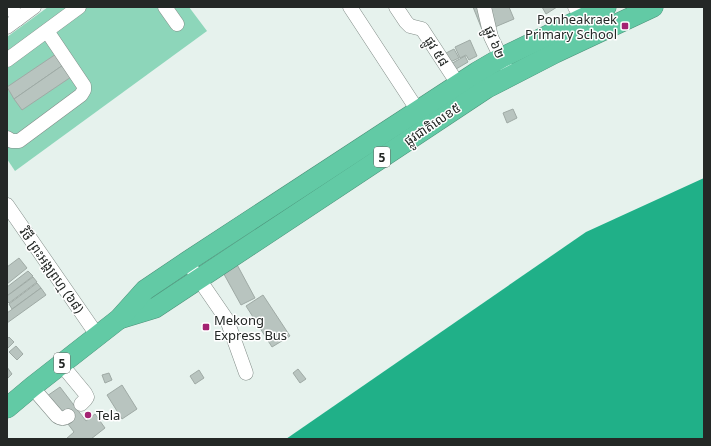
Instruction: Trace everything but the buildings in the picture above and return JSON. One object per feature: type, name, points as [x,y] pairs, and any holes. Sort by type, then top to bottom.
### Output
[{"type":"highway","name":"ផ្លូវជាតិលេខ៥","points":[[119,319],[155,308],[199,278],[422,119],[458,84],[578,13],[606,7]]},
{"type":"highway","name":"ផ្លូវជាតិលេខ៥","points":[[7,408],[119,319],[145,290],[188,261],[422,119],[468,100],[510,76],[653,7]]},
{"type":"street","points":[[11,7],[18,19]]},
{"type":"street","points":[[7,27],[34,7]]},
{"type":"street","points":[[7,60],[79,7]]},
{"type":"street","points":[[165,7],[177,24]]},
{"type":"street","points":[[350,7],[422,119]]},
{"type":"street","name":"ផ្លូវ ៥៨","points":[[396,7],[410,26],[422,29],[458,84]]},
{"type":"street","name":"ផ្លូវ ៦២","points":[[484,7],[491,37],[510,76]]},
{"type":"street","points":[[7,138],[19,141],[81,95],[84,90],[84,86],[47,31]]},
{"type":"street","name":"វិថី ព្រះអង្គព្រហ្ម (៦៨)","points":[[7,205],[97,335]]},
{"type":"street","points":[[188,261],[227,320],[246,373]]},
{"type":"street","points":[[61,364],[85,393],[87,397],[81,404]]},
{"type":"street","points":[[32,387],[57,416],[66,418],[68,416]]},
{"type":"shaded area","points":[[48,7],[189,7],[207,31],[15,171],[7,159],[7,37]]},
{"type":"shaded area","points":[[704,178],[704,439],[286,439],[586,232]]},
{"type":"place","name":"Ponheakraek Primary School","points":[[625,26]]},
{"type":"place","name":"Mekong Express Bus","points":[[206,327]]},
{"type":"place","name":"Tela","points":[[88,415]]}]
